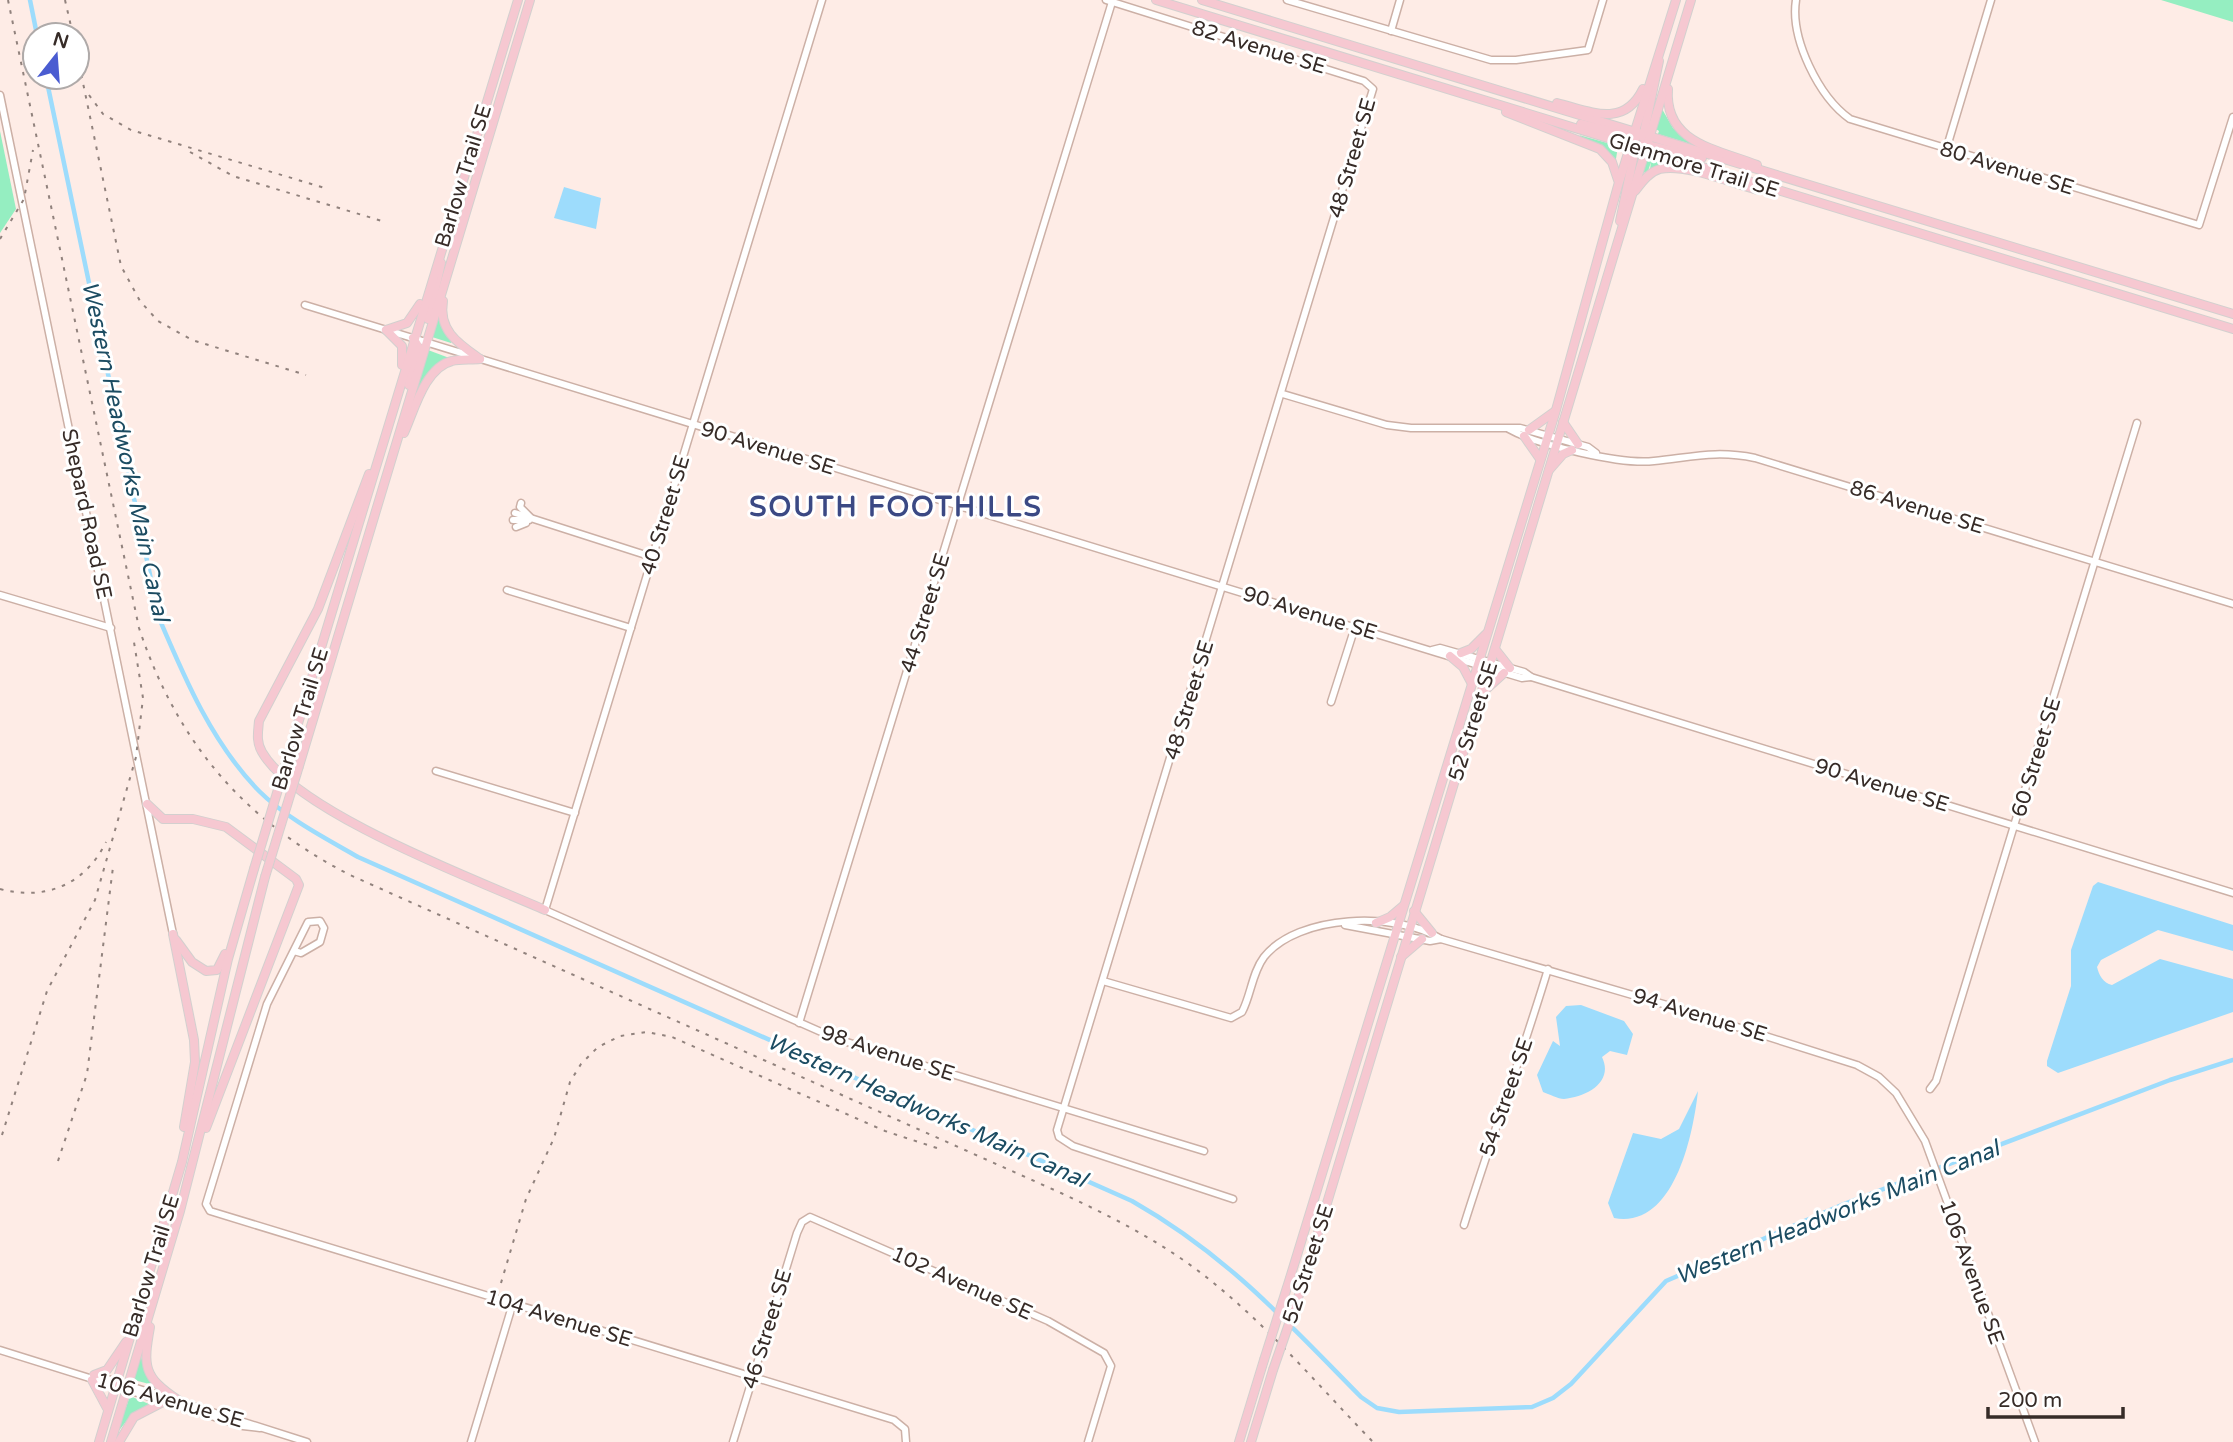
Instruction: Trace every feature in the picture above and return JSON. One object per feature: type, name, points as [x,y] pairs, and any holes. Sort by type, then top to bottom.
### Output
[{"type":"main road","name":"Barlow Trail SE","points":[[99,1442],[182,1162],[239,915],[430,281],[518,0]]},
{"type":"main road","name":"Barlow Trail SE","points":[[111,1442],[198,1143],[265,877],[530,0]]},
{"type":"main road","points":[[1156,0],[1494,104],[1640,141]]},
{"type":"main road","name":"Glenmore Trail SE","points":[[1202,0],[1485,87],[1812,201],[2233,329]]},
{"type":"main road","name":"52 Street SE","points":[[1251,1442],[1301,1289],[1631,196],[1655,64],[1676,0]]},
{"type":"main road","name":"52 Street SE","points":[[1239,1442],[1490,629],[1556,410],[1619,182],[1669,74],[1691,0]]},
{"type":"main road","points":[[1620,231],[1621,209],[1658,73],[1659,51]]},
{"type":"main road","points":[[1485,87],[1613,114],[1630,109],[1655,64]]},
{"type":"main road","points":[[1669,74],[1668,112],[1686,136],[1785,178]]},
{"type":"main road","points":[[1458,93],[1600,149],[1612,162],[1619,182]]},
{"type":"main road","name":"Glenmore Trail SE","points":[[1640,141],[1728,161],[2233,314]]},
{"type":"main road","points":[[1631,196],[1650,174],[1659,169],[1678,168],[1799,201],[1812,201]]},
{"type":"main road","points":[[426,342],[425,331],[448,223]]},
{"type":"main road","points":[[453,256],[442,308],[444,326],[454,340],[480,359]]},
{"type":"main road","points":[[401,382],[402,346],[386,330],[402,325],[412,318],[430,281]]},
{"type":"main road","points":[[408,406],[418,346],[413,338]]},
{"type":"main road","points":[[390,464],[429,377],[450,361],[480,359]]},
{"type":"main road","points":[[1540,459],[1526,433],[1556,410]]},
{"type":"main road","points":[[1547,472],[1563,454],[1575,447],[1563,422]]},
{"type":"main road","points":[[385,435],[318,609],[259,721],[257,736],[260,751],[274,768],[326,808],[389,841],[545,910]]},
{"type":"main road","points":[[1461,653],[1471,649],[1490,629]]},
{"type":"main road","points":[[1481,694],[1507,670],[1495,649]]},
{"type":"main road","points":[[1450,656],[1466,671],[1472,684]]},
{"type":"main road","points":[[147,804],[163,819],[193,819],[226,827],[296,879],[299,885],[286,926],[198,1143]]},
{"type":"main road","points":[[1376,923],[1390,917],[1405,904]]},
{"type":"main road","points":[[1414,911],[1432,933]]},
{"type":"main road","points":[[173,934],[198,968],[212,972],[222,963],[239,915]]},
{"type":"main road","points":[[166,1218],[195,1062],[194,1040],[173,934]]},
{"type":"main road","points":[[1399,959],[1422,939]]},
{"type":"main road","points":[[158,1286],[146,1351],[146,1368],[156,1385],[178,1400]]},
{"type":"main road","points":[[108,1411],[106,1401],[91,1377],[107,1370],[130,1337]]},
{"type":"main road","points":[[119,1442],[134,1417],[163,1402]]},
{"type":"street","name":"40 Street SE","points":[[545,910],[822,0]]},
{"type":"street","points":[[1287,0],[1491,60],[1516,60],[1588,50],[1603,0]]},
{"type":"street","points":[[1391,31],[1400,0]]},
{"type":"street","name":"80 Avenue SE","points":[[1796,0],[1796,30],[1825,95],[1850,119],[2199,225],[2225,143]]},
{"type":"street","points":[[1946,150],[1991,0]]},
{"type":"street","name":"82 Avenue SE","points":[[1109,1],[1297,58],[1371,86]]},
{"type":"street","name":"44 Street SE","points":[[799,1023],[1109,1]]},
{"type":"street","name":"48 Street SE","points":[[1233,1199],[1073,1146],[1059,1137],[1057,1130],[1283,394],[1373,94],[1371,86]]},
{"type":"street","name":"Shepard Road SE","points":[[0,95],[173,934]]},
{"type":"street","points":[[2233,117],[2225,143],[2233,145]]},
{"type":"street","name":"90 Avenue SE","points":[[305,305],[1450,656],[1478,661]]},
{"type":"street","name":"86 Avenue SE","points":[[1283,394],[1387,425],[1411,428],[1476,426],[1509,429],[1597,454],[1637,462],[1708,452],[1743,455],[2233,604]]},
{"type":"street","name":"60 Street SE","points":[[1930,1089],[1936,1081],[2097,562],[2137,423]]},
{"type":"street","points":[[521,503],[520,508],[534,520]]},
{"type":"street","points":[[534,520],[514,520],[534,520],[652,557]]},
{"type":"street","points":[[507,590],[631,628]]},
{"type":"street","points":[[0,595],[111,628]]},
{"type":"street","points":[[1331,702],[1355,627]]},
{"type":"street","name":"90 Avenue SE","points":[[1432,650],[1440,648],[1461,653],[1490,665],[2233,893]]},
{"type":"street","points":[[436,771],[575,813]]},
{"type":"street","name":"98 Avenue SE","points":[[545,910],[837,1039],[1204,1151]]},
{"type":"street","points":[[320,920],[324,928],[320,942],[301,953],[294,951],[308,922],[320,920]]},
{"type":"street","name":"94 Avenue SE","points":[[1336,923],[1432,933],[1441,939]]},
{"type":"street","name":"94 Avenue SE","points":[[1103,981],[1217,1017],[1231,1018],[1242,1013],[1257,970],[1279,942],[1315,925],[1376,923],[1397,930]]},
{"type":"street","name":"94 Avenue SE","points":[[1407,931],[1422,939],[1441,939],[1857,1065],[1879,1077],[1896,1093],[1925,1141]]},
{"type":"street","name":"104 Avenue SE","points":[[294,951],[267,1004],[206,1203],[211,1211],[894,1420],[905,1429],[906,1442]]},
{"type":"street","name":"54 Street SE","points":[[1464,1225],[1505,1093],[1525,1047],[1548,970]]},
{"type":"street","name":"106 Avenue SE","points":[[1925,1141],[2035,1442]]},
{"type":"street","name":"102 Avenue SE","points":[[806,1219],[815,1218],[835,1226],[1048,1321],[1104,1353],[1110,1362],[1108,1377],[1088,1442]]},
{"type":"street","name":"46 Street SE","points":[[733,1442],[797,1233],[806,1219]]},
{"type":"street","points":[[471,1442],[513,1303]]},
{"type":"street","name":"106 Avenue SE","points":[[0,1350],[116,1385],[178,1400],[307,1442]]},
{"type":"street","name":"106 Avenue SE","points":[[127,1388],[163,1402],[243,1426],[260,1428]]},
{"type":"green space","points":[[2161,0],[2233,0],[2233,22]]},
{"type":"green space","points":[[1662,109],[1673,128],[1694,145],[1658,134],[1656,129]]},
{"type":"green space","points":[[0,131],[16,209],[0,233]]},
{"type":"green space","points":[[1579,135],[1618,146],[1616,159],[1613,159]]},
{"type":"green space","points":[[1653,157],[1678,164],[1650,170],[1651,162],[1648,171],[1643,173],[1647,159],[1651,161]]},
{"type":"green space","points":[[438,315],[452,341],[451,343],[432,337]]},
{"type":"green space","points":[[428,350],[452,359],[419,391],[417,390]]},
{"type":"green space","points":[[140,1351],[144,1370],[153,1385],[134,1380]]},
{"type":"green space","points":[[130,1396],[149,1404],[132,1414],[117,1433]]},
{"type":"water","points":[[564,187],[601,198],[596,229],[554,218]]},
{"type":"water","points":[[2098,882],[2233,925],[2233,951],[2158,930],[2101,960],[2097,967],[2104,981],[2112,985],[2160,959],[2233,979],[2233,1012],[2058,1073],[2047,1066],[2047,1061],[2071,986],[2071,950],[2093,886]]},
{"type":"water","points":[[1581,1005],[1624,1021],[1633,1034],[1627,1055],[1610,1051],[1602,1057],[1604,1074],[1596,1087],[1573,1098],[1562,1099],[1543,1092],[1537,1075],[1553,1041],[1560,1046],[1556,1017],[1566,1006]]},
{"type":"water","points":[[1698,1091],[1685,1154],[1666,1195],[1652,1209],[1635,1218],[1614,1218],[1608,1203],[1633,1133],[1661,1139],[1679,1129]]},
{"type":"waterway","name":"Western Headworks Main Canal","points":[[30,0],[34,21]]},
{"type":"waterway","name":"Western Headworks Main Canal","points":[[49,91],[159,618],[201,709],[227,752],[259,791],[293,819],[358,857],[1132,1201],[1166,1222],[1226,1267],[1281,1316],[1361,1397],[1377,1408],[1399,1412],[1532,1407],[1553,1398],[1571,1384],[1666,1281],[1844,1204],[2170,1080],[2233,1060]]},
{"type":"railway","points":[[8,0],[139,628],[173,707],[194,742],[246,803],[277,829],[350,875],[1061,1193],[1151,1239],[1201,1273],[1247,1312],[1373,1442]]},
{"type":"railway","points":[[65,0],[70,21]]},
{"type":"railway","points":[[85,91],[121,266],[140,301],[158,321],[192,340],[306,375]]},
{"type":"railway","points":[[89,95],[103,114],[131,130],[325,188]]},
{"type":"railway","points":[[0,239],[24,199],[33,150]]},
{"type":"railway","points":[[190,152],[233,176],[382,221]]},
{"type":"railway","points":[[2,1135],[47,991],[95,900],[136,757],[143,698],[133,636]]},
{"type":"railway","points":[[0,889],[33,893],[62,886],[87,869],[106,842]]},
{"type":"railway","points":[[58,1161],[87,1074],[113,867]]},
{"type":"railway","points":[[501,1283],[526,1199],[554,1138],[570,1082],[581,1064],[598,1047],[620,1036],[647,1032],[672,1037],[885,1131],[943,1150]]},
{"type":"district","name":"SOUTH FOOTHILLS","points":[[896,506]]}]
